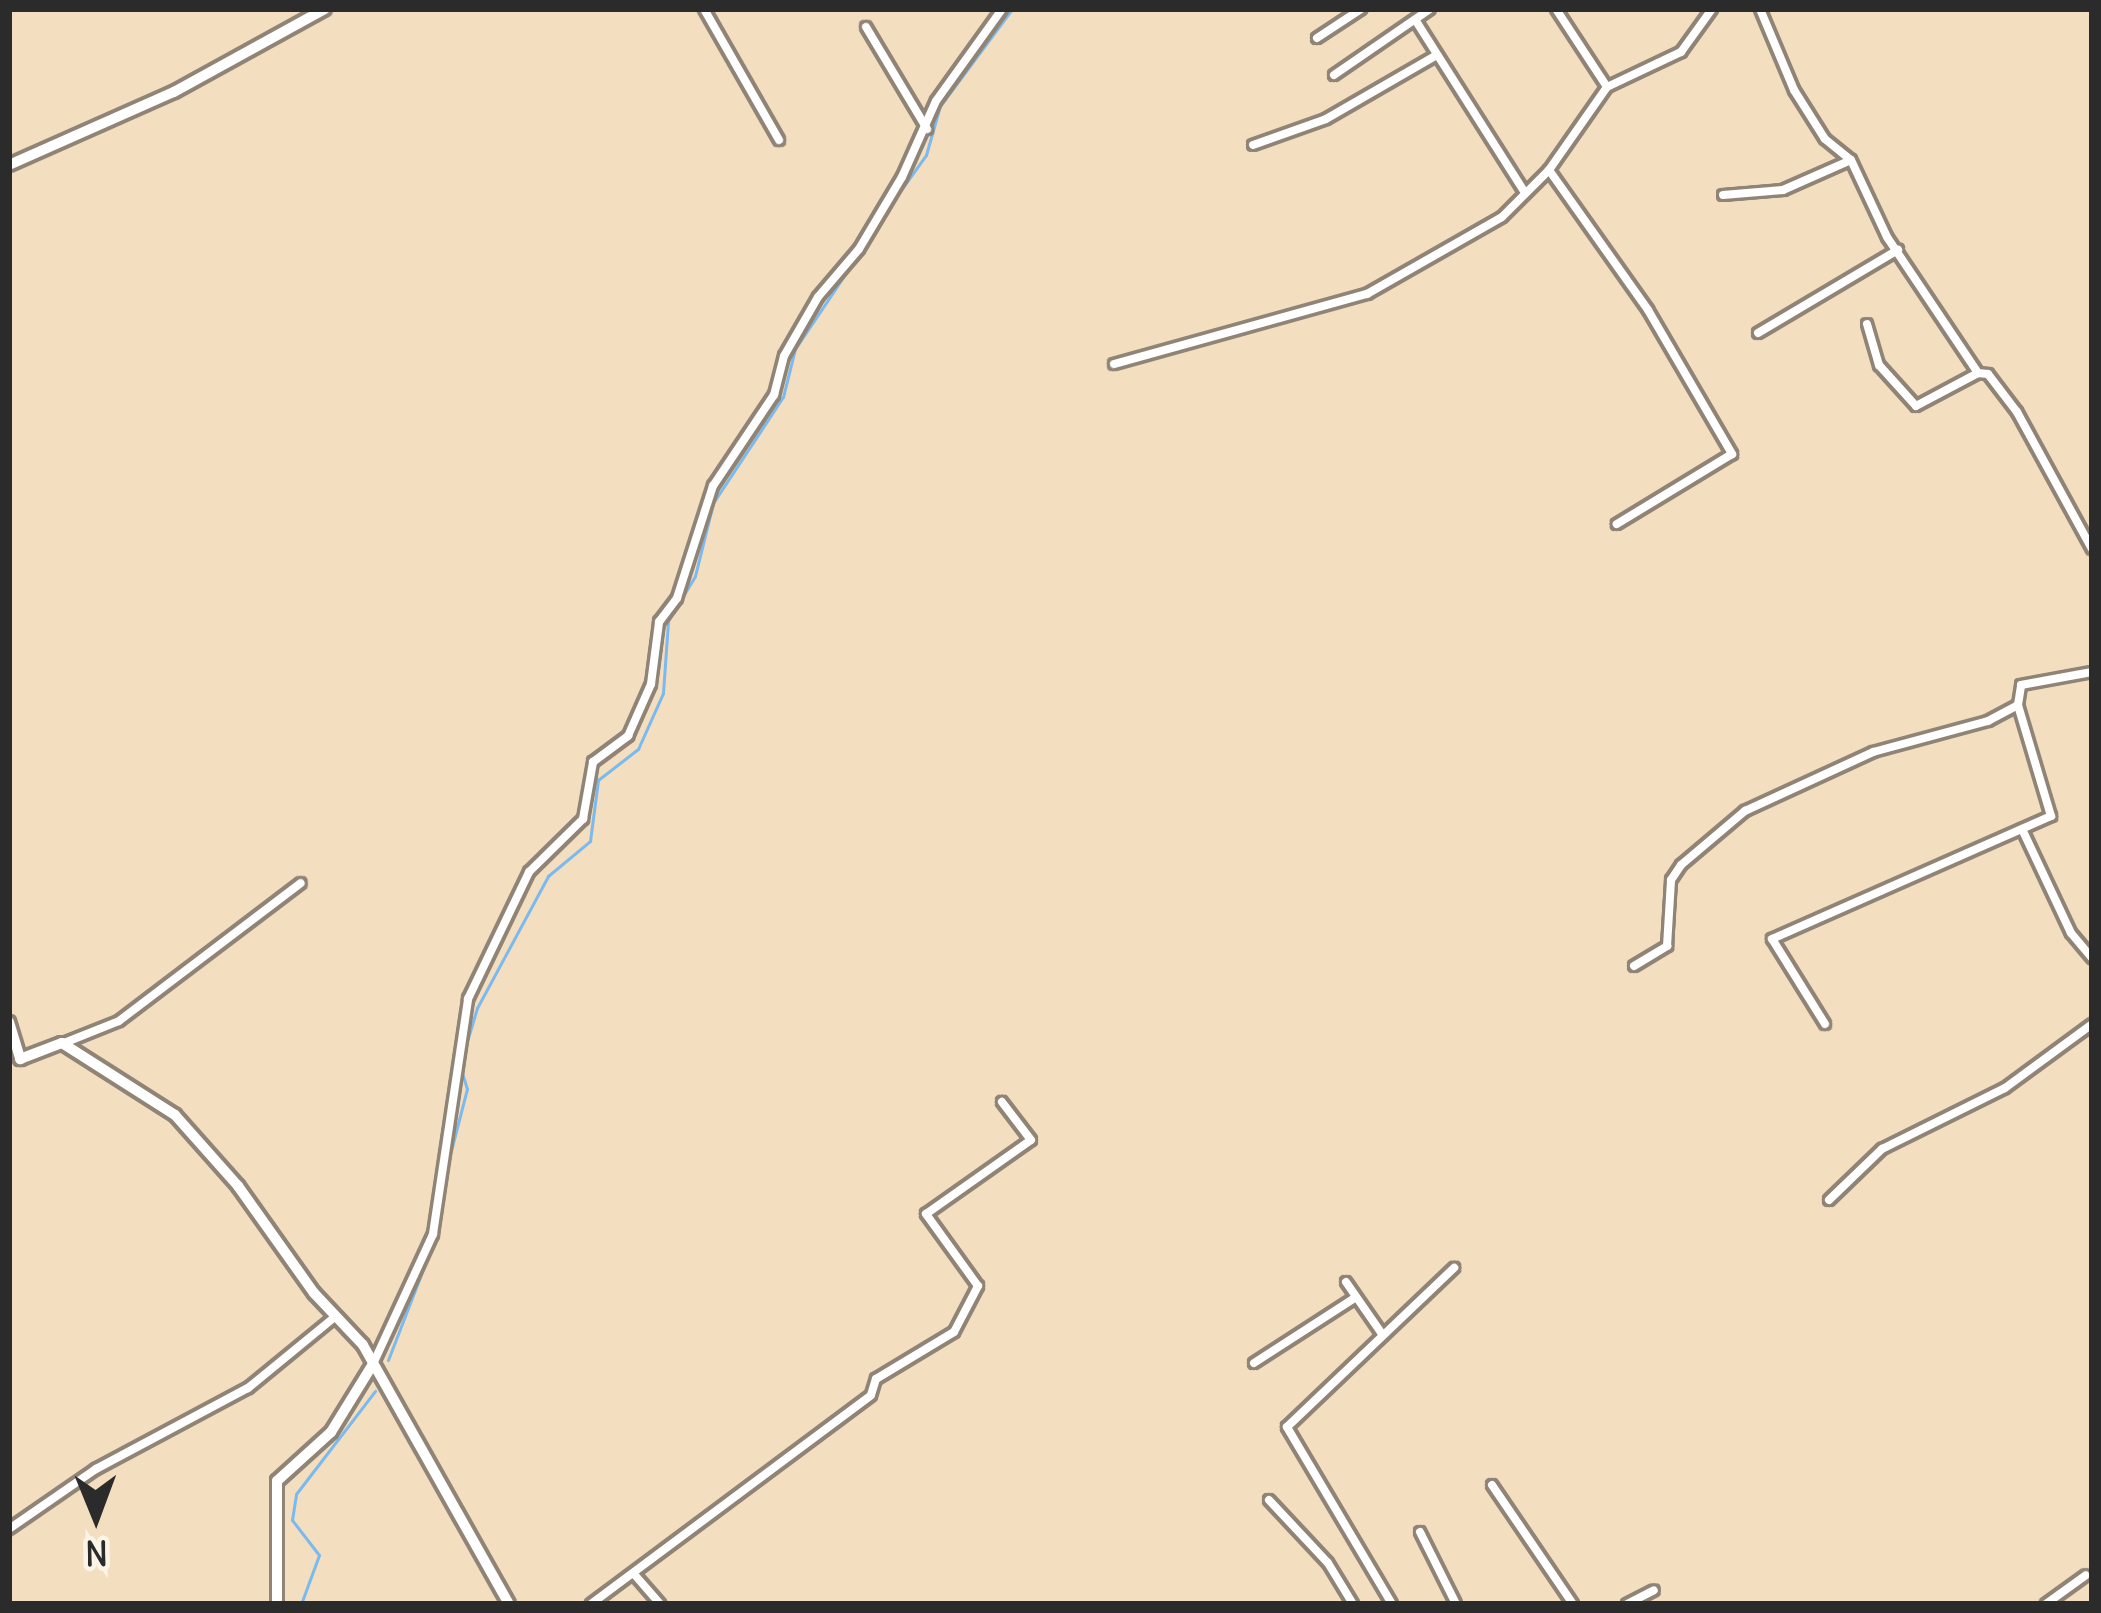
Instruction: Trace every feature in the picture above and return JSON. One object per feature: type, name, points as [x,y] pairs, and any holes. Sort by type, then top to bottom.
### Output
[{"type":"street","points":[[9,164],[128,114],[325,9]]},
{"type":"street","points":[[704,9],[779,140]]},
{"type":"street","points":[[278,1604],[277,1480],[331,1432],[373,1364],[433,1234],[468,998],[530,872],[583,819],[592,763],[628,736],[651,684],[659,622],[676,598],[713,486],[774,395],[784,356],[818,297],[859,250],[928,130],[936,101],[1002,9]]},
{"type":"street","points":[[1317,38],[1360,9]]},
{"type":"street","points":[[1334,75],[1430,9]]},
{"type":"street","points":[[1556,9],[1607,87]]},
{"type":"street","points":[[1114,364],[1367,294],[1502,218],[1549,170],[1607,87],[1681,52],[1712,9]]},
{"type":"street","points":[[1760,9],[1794,90],[1825,139],[1851,160],[1898,250],[1978,373]]},
{"type":"street","points":[[1416,21],[1524,191]]},
{"type":"street","points":[[866,27],[928,130]]},
{"type":"street","points":[[1253,145],[1326,119],[1437,55]]},
{"type":"street","points":[[1723,195],[1783,190],[1851,160]]},
{"type":"street","points":[[1549,170],[1648,310],[1732,454],[1617,524]]},
{"type":"street","points":[[1758,333],[1898,250]]},
{"type":"street","points":[[1867,324],[1879,365],[1916,406],[1978,373],[1988,374],[2017,412],[2092,549]]},
{"type":"street","points":[[1825,1024],[1772,939],[2051,816],[2018,705],[2021,685],[2092,672]]},
{"type":"street","points":[[1634,966],[1667,946],[1671,880],[1681,865],[1745,811],[1873,752],[2018,705]]},
{"type":"street","points":[[2022,829],[2071,933],[2092,958]]},
{"type":"street","points":[[9,1022],[15,1062],[119,1021],[301,883]]},
{"type":"street","points":[[1829,1200],[1882,1149],[2006,1088],[2092,1024]]},
{"type":"street","points":[[62,1043],[175,1115],[336,1316],[373,1364],[509,1604]]},
{"type":"street","points":[[591,1604],[871,1395],[876,1379],[954,1332],[970,1312],[978,1286],[925,1218],[1030,1140],[1001,1102]]},
{"type":"street","points":[[1392,1604],[1286,1431],[1454,1268]]},
{"type":"street","points":[[1346,1282],[1382,1334]]},
{"type":"street","points":[[1254,1363],[1357,1298]]},
{"type":"street","points":[[9,1529],[95,1469],[248,1388],[336,1316]]},
{"type":"street","points":[[1492,1485],[1573,1604]]},
{"type":"street","points":[[1269,1500],[1328,1563],[1353,1604]]},
{"type":"street","points":[[1420,1532],[1456,1604]]},
{"type":"street","points":[[634,1574],[660,1604]]},
{"type":"street","points":[[2046,1604],[2086,1575]]},
{"type":"street","points":[[1627,1604],[1654,1590]]},
{"type":"waterway","points":[[891,204],[926,155],[940,106],[1012,9]]},
{"type":"waterway","points":[[465,1048],[477,1008],[548,876],[590,841],[598,780],[638,749],[663,693],[668,621],[695,576],[713,503],[783,397],[795,349],[880,222]]},
{"type":"waterway","points":[[446,1170],[467,1089],[461,1069]]},
{"type":"waterway","points":[[388,1360],[435,1238]]},
{"type":"waterway","points":[[301,1604],[319,1555],[292,1520],[296,1494],[375,1391]]}]
